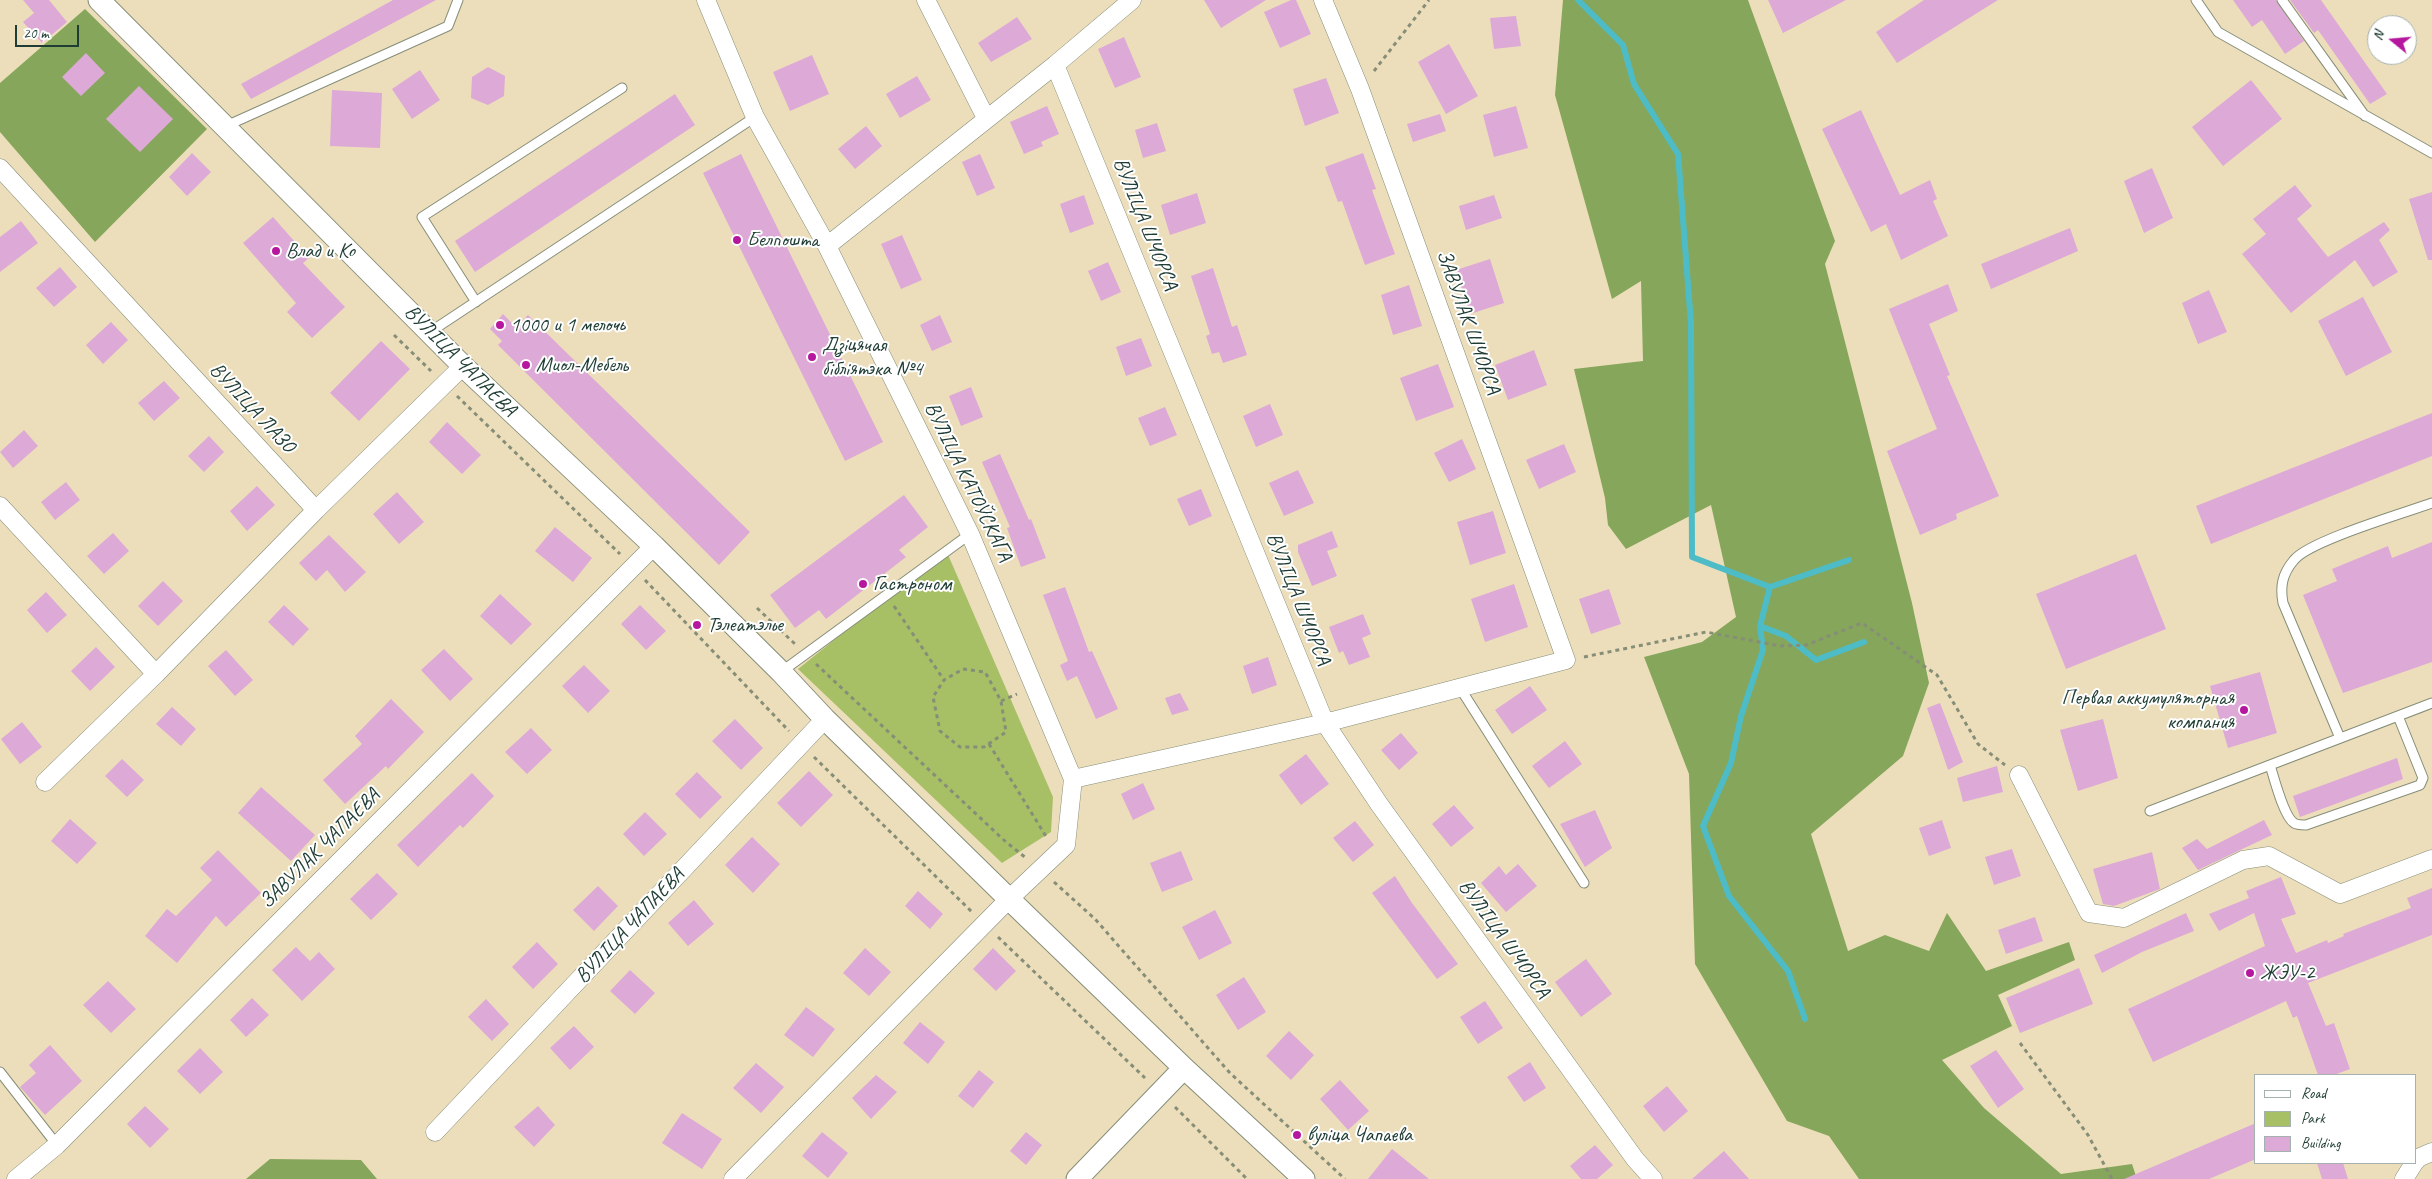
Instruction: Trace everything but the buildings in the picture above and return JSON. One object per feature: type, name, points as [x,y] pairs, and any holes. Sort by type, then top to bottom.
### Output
[{"type":"street","name":"ВУЛІЦА ЧАПАЕВА","points":[[99,0],[463,366],[654,546],[781,672],[825,720],[1009,899],[1184,1068],[1304,1179]]},
{"type":"street","name":"ВУЛІЦА КАТОЎСКАГА","points":[[706,0],[756,117],[826,246],[970,534],[1073,780],[1066,845],[1009,899]]},
{"type":"street","points":[[926,0],[986,118]]},
{"type":"street","points":[[826,246],[1055,65],[1132,0]]},
{"type":"street","name":"ЗАВУЛАК ШЧОРСА","points":[[1323,0],[1360,89],[1566,660]]},
{"type":"street","name":"ВУЛІЦА ШЧОРСА","points":[[1055,65],[1325,723],[1379,804],[1648,1177]]},
{"type":"street","name":"ВУЛІЦА ЛАЗО","points":[[0,168],[316,510]]},
{"type":"street","points":[[45,782],[156,674],[316,510],[463,366]]},
{"type":"street","points":[[0,506],[156,674]]},
{"type":"street","name":"ЗАВУЛАК ЧАПАЕВА","points":[[16,1179],[57,1145],[654,546]]},
{"type":"street","points":[[1073,780],[1325,723],[1566,660]]},
{"type":"street","name":"ВУЛІЦА ЧАПАЕВА","points":[[435,1132],[825,720]]},
{"type":"street","points":[[2019,775],[2089,913],[2124,918],[2243,860],[2269,856],[2340,894],[2432,859]]},
{"type":"street","points":[[733,1179],[1009,899]]},
{"type":"street","points":[[1077,1179],[1184,1068]]},
{"type":"street","points":[[2417,1159],[2432,1152]]},
{"type":"street","points":[[2404,1179],[2414,1164]]},
{"type":"lane","points":[[226,126],[448,26],[458,0]]},
{"type":"lane","points":[[2196,0],[2218,32],[2367,118],[2432,153]]},
{"type":"lane","points":[[2282,0],[2367,118]]},
{"type":"lane","points":[[476,302],[422,217],[622,88]]},
{"type":"lane","points":[[430,333],[756,117]]},
{"type":"lane","points":[[2340,738],[2283,603],[2280,587],[2294,560],[2313,546],[2432,503]]},
{"type":"lane","points":[[781,672],[970,534]]},
{"type":"lane","points":[[1460,688],[1584,883]]},
{"type":"lane","points":[[2150,812],[2432,703]]},
{"type":"lane","points":[[2270,765],[2287,815],[2293,823],[2299,825],[2306,825],[2420,785],[2423,778],[2398,716]]},
{"type":"lane","points":[[0,1072],[57,1145]]},
{"type":"path","points":[[1360,89],[1428,0]]},
{"type":"path","points":[[394,335],[633,567],[802,744],[984,925],[1160,1092],[1247,1179]]},
{"type":"path","points":[[886,595],[944,680]]},
{"type":"path","points":[[757,608],[1006,842],[1040,869],[1095,919],[1230,1073],[1345,1179]]},
{"type":"path","points":[[1566,660],[1706,632],[1780,646],[1806,645],[1862,623],[1936,675],[1978,744],[2019,775]]},
{"type":"path","points":[[963,669],[985,672],[1001,701],[1006,732],[984,747],[960,747],[940,731],[933,697],[944,680],[963,669]]},
{"type":"path","points":[[988,744],[1056,854]]},
{"type":"path","points":[[2020,1043],[2088,1135],[2112,1179]]},
{"type":"green space","points":[[1563,0],[1748,0],[1835,241],[1825,264],[1912,603],[1929,683],[1903,756],[1811,834],[1848,951],[1885,935],[1929,951],[1947,913],[1986,971],[2069,942],[2075,960],[1998,995],[2012,1026],[1942,1060],[1984,1108],[2061,1174],[2132,1164],[2137,1179],[1859,1179],[1829,1136],[1787,1121],[1695,964],[1689,774],[1644,657],[1702,642],[1736,617],[1711,505],[1626,549],[1608,525],[1605,498],[1574,369],[1643,361],[1641,281],[1612,299],[1555,95]]},
{"type":"green space","points":[[85,9],[207,129],[95,242],[0,132],[0,83]]},
{"type":"green space","points":[[946,550],[1053,797],[1051,832],[1002,863],[798,669]]},
{"type":"green space","points":[[270,1159],[361,1160],[377,1179],[246,1179]]},
{"type":"waterway","points":[[1578,0],[1623,45],[1634,84],[1678,154],[1691,324],[1692,557],[1770,587],[1760,626],[1763,650],[1741,716],[1731,763],[1703,826],[1729,896],[1788,971],[1805,1019]]},
{"type":"waterway","points":[[1770,587],[1849,560]]},
{"type":"waterway","points":[[1760,626],[1786,636],[1816,660],[1864,642]]},
{"type":"place","name":"Белпошта","points":[[737,240]]},
{"type":"place","name":"Влад и Ко","points":[[276,251]]},
{"type":"place","name":"1000 и 1 мелочь","points":[[500,325]]},
{"type":"place","name":"Дзіцячая бібліятэка №4","points":[[812,357]]},
{"type":"place","name":"Миол-Мебель","points":[[526,365]]},
{"type":"place","name":"Гастроном","points":[[863,584]]},
{"type":"place","name":"Тэлеатэлье","points":[[697,625]]},
{"type":"place","name":"Первая аккумуляторная компания","points":[[2244,710]]},
{"type":"place","name":"ЖЭУ-2","points":[[2250,973]]},
{"type":"place","name":"вуліца Чапаева","points":[[1297,1135]]}]
